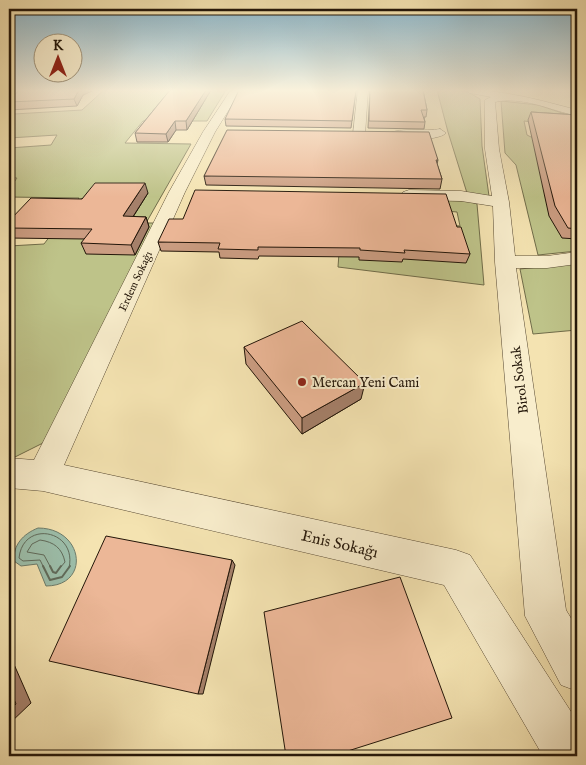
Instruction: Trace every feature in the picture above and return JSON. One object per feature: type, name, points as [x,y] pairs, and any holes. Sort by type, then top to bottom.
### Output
[{"type":"street","name":"Erdem Sokağı","points":[[26,474],[187,192],[221,126]]},
{"type":"street","points":[[364,126],[364,135],[435,135],[440,133]]},
{"type":"street","name":"Birol Sokak","points":[[491,126],[492,149],[501,202],[505,262],[546,616],[577,670]]},
{"type":"street","points":[[392,195],[461,196],[501,202]]},
{"type":"street","points":[[505,262],[547,262],[577,258]]},
{"type":"street","name":"Enis Sokağı","points":[[26,474],[456,569],[571,756]]},
{"type":"green space","points":[[9,126],[139,126],[125,143],[191,144],[146,223],[157,223],[43,443],[9,460],[9,246],[44,244],[79,198],[9,197],[9,189],[17,178],[9,178],[9,148],[51,145],[57,135],[9,138]]},
{"type":"green space","points":[[446,126],[481,126],[489,196],[467,193]]},
{"type":"green space","points":[[503,126],[525,126],[527,135],[533,138],[549,126],[577,126],[577,251],[538,255],[516,165],[505,153]]},
{"type":"green space","points":[[343,198],[469,201],[477,204],[484,285],[338,267]],"holes":[[[401,207],[457,212],[460,226],[401,221]]]},
{"type":"green space","points":[[577,263],[577,330],[533,334],[520,269]]},
{"type":"water","points":[[38,528],[53,530],[65,537],[73,546],[76,557],[75,568],[70,577],[60,584],[46,586],[37,564],[21,566],[14,561],[17,545],[28,533]]},
{"type":"building","points":[[141,126],[172,126],[166,134],[135,133]]},
{"type":"building","points":[[534,126],[577,126],[577,229],[568,228],[555,206]]},
{"type":"building","points":[[227,130],[429,132],[442,179],[204,176]]},
{"type":"building","points":[[95,183],[145,183],[123,216],[146,217],[131,245],[81,243],[92,229],[9,228],[9,221],[31,198],[82,199]]},
{"type":"building","points":[[195,190],[446,194],[457,227],[461,227],[470,254],[404,250],[405,253],[360,250],[360,248],[258,247],[258,250],[218,249],[220,243],[158,242],[169,219],[183,219]]},
{"type":"building","name":"Mercan Yeni Cami","points":[[302,321],[365,383],[302,418],[244,347]]},
{"type":"building","points":[[106,536],[232,560],[198,694],[49,661]]},
{"type":"building","points":[[400,577],[452,718],[332,756],[286,756],[264,612]]},
{"type":"building","points":[[9,687],[16,704],[9,711]]},
{"type":"place","name":"Mercan Yeni Cami","points":[[302,382]]}]
